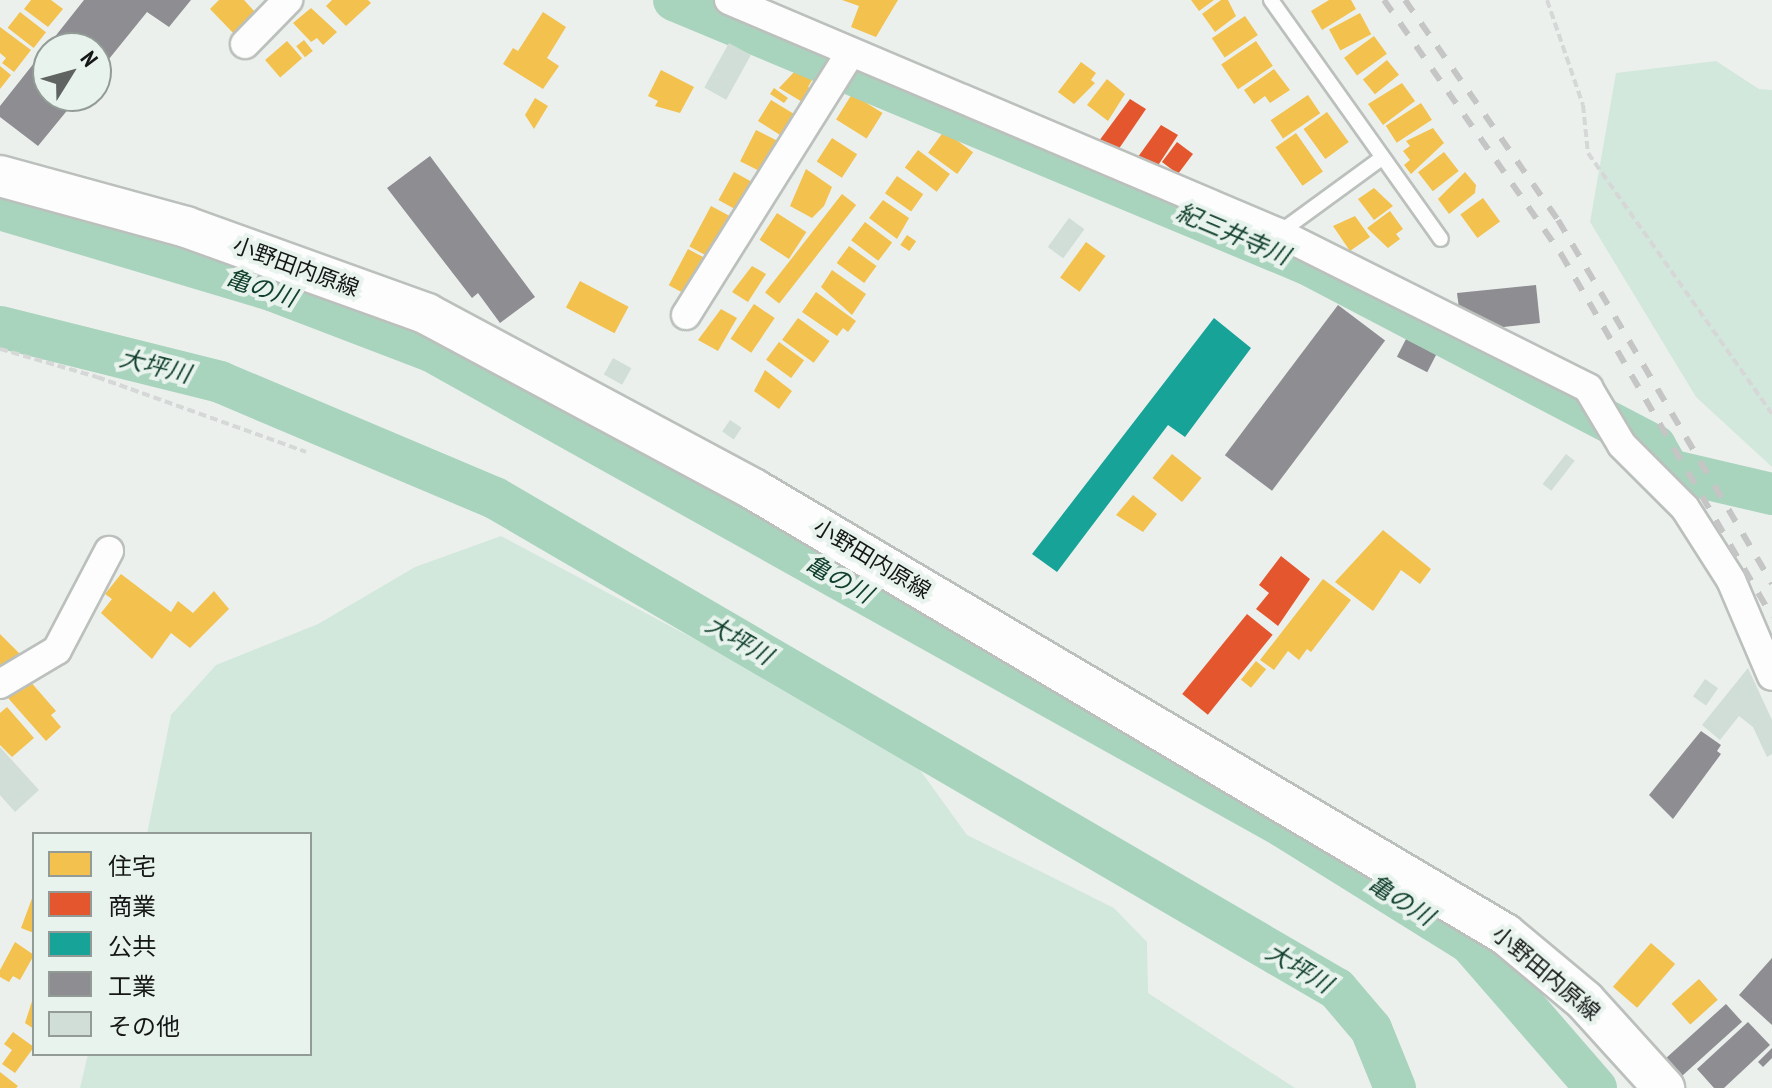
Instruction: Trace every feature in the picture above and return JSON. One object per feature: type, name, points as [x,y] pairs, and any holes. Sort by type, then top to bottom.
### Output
[{"type":"main road","name":"小野田内原線","points":[[0,176],[186,227],[427,314],[753,489],[1505,934],[1585,1001],[1664,1088]]},
{"type":"street","points":[[245,44],[288,0]]},
{"type":"street","points":[[729,0],[843,64],[1279,233],[1588,388],[1600,404],[1612,430],[1693,520],[1731,580],[1772,676]]},
{"type":"street","points":[[686,315],[843,64]]},
{"type":"street","points":[[0,684],[57,650],[109,551]]},
{"type":"lane","points":[[1271,0],[1441,239]]},
{"type":"lane","points":[[1279,233],[1382,158]]},
{"type":"path","points":[[1547,0],[1583,105],[1588,153],[1772,414]]},
{"type":"path","points":[[0,349],[97,377],[306,452]]},
{"type":"green space","points":[[1716,61],[1759,89],[1772,90],[1772,467],[1696,397],[1590,222],[1616,73]]},
{"type":"green space","points":[[501,536],[907,752],[967,835],[1114,908],[1147,942],[1148,993],[1295,1088],[80,1088],[88,1056],[312,1056],[312,832],[147,832],[171,715],[216,665],[318,624],[415,567]]},
{"type":"building: 住宅","points":[[31,0],[51,0],[63,9],[48,27],[24,9]]},
{"type":"building: 住宅","points":[[219,0],[244,0],[255,12],[237,37],[210,9]]},
{"type":"building: 住宅","points":[[332,0],[368,0],[371,3],[346,26],[326,6]]},
{"type":"building: 住宅","points":[[842,0],[898,0],[876,37],[851,27],[859,6]]},
{"type":"building: 住宅","points":[[1191,0],[1214,0],[1199,11]]},
{"type":"building: 住宅","points":[[1221,0],[1228,0],[1236,16],[1215,32],[1202,14]]},
{"type":"building: 住宅","points":[[1329,0],[1351,0],[1356,9],[1322,30],[1311,11]]},
{"type":"building: 住宅","points":[[311,8],[337,32],[323,45],[317,38],[311,42],[293,23]]},
{"type":"building: 住宅","points":[[20,12],[46,32],[32,32],[32,47],[8,28]]},
{"type":"building: 住宅","points":[[543,12],[566,27],[547,58],[559,66],[543,89],[503,64],[513,48],[518,51]]},
{"type":"building: 住宅","points":[[1360,13],[1371,34],[1340,51],[1329,29]]},
{"type":"building: 住宅","points":[[1245,16],[1258,35],[1225,57],[1212,38]]},
{"type":"building: 住宅","points":[[0,27],[31,50],[14,72],[2,63],[6,58],[0,53]]},
{"type":"building: 住宅","points":[[1374,36],[1387,54],[1357,76],[1344,58]]},
{"type":"building: 住宅","points":[[304,40],[313,51],[305,57],[296,46]]},
{"type":"building: 住宅","points":[[287,41],[302,58],[280,77],[265,60]]},
{"type":"building: 住宅","points":[[1256,41],[1273,66],[1238,89],[1221,64]]},
{"type":"building: 住宅","points":[[1387,60],[1399,75],[1375,94],[1363,80]]},
{"type":"building: 住宅","points":[[1081,62],[1096,73],[1091,80],[1095,83],[1074,104],[1058,92]]},
{"type":"building: 住宅","points":[[0,66],[11,75],[0,89]]},
{"type":"building: 住宅","points":[[1274,69],[1290,90],[1270,103],[1265,96],[1254,104],[1244,90]]},
{"type":"building: 住宅","points":[[661,70],[694,87],[680,113],[655,106],[658,101],[648,96]]},
{"type":"building: 住宅","points":[[796,70],[812,80],[808,87],[817,92],[809,106],[779,88]]},
{"type":"building: 住宅","points":[[1107,79],[1125,94],[1108,121],[1087,105]]},
{"type":"building: 住宅","points":[[1402,83],[1415,101],[1383,125],[1368,104]]},
{"type":"building: 住宅","points":[[774,88],[788,98],[784,103],[770,94]]},
{"type":"building: 住宅","points":[[852,94],[883,113],[867,139],[836,119]]},
{"type":"building: 住宅","points":[[1308,95],[1320,113],[1283,138],[1271,120]]},
{"type":"building: 住宅","points":[[535,98],[548,106],[534,129],[525,115]]},
{"type":"building: 住宅","points":[[771,100],[794,114],[791,119],[799,123],[788,140],[758,121]]},
{"type":"building: 住宅","points":[[1421,103],[1432,120],[1397,143],[1386,126]]},
{"type":"building: 住宅","points":[[1327,112],[1349,142],[1325,159],[1304,129]]},
{"type":"building: 住宅","points":[[1433,128],[1444,143],[1411,174],[1404,165],[1410,160],[1403,151],[1410,146],[1406,141]]},
{"type":"building: 住宅","points":[[756,130],[783,144],[767,175],[740,161]]},
{"type":"building: 住宅","points":[[944,131],[973,152],[957,174],[928,153]]},
{"type":"building: 住宅","points":[[1296,133],[1323,172],[1302,186],[1276,147]]},
{"type":"building: 住宅","points":[[832,138],[857,154],[842,178],[817,161]]},
{"type":"building: 住宅","points":[[918,150],[950,174],[937,192],[905,168]]},
{"type":"building: 住宅","points":[[1444,152],[1459,171],[1433,191],[1418,172]]},
{"type":"building: 住宅","points":[[806,169],[832,187],[824,206],[812,218],[790,206]]},
{"type":"building: 住宅","points":[[734,172],[759,186],[744,214],[718,200]]},
{"type":"building: 住宅","points":[[1465,172],[1476,185],[1475,193],[1449,214],[1438,199]]},
{"type":"building: 住宅","points":[[897,176],[923,194],[911,212],[885,193]]},
{"type":"building: 住宅","points":[[1374,188],[1393,206],[1374,220],[1358,199]]},
{"type":"building: 住宅","points":[[842,194],[856,205],[779,304],[765,293]]},
{"type":"building: 住宅","points":[[1483,198],[1500,221],[1477,238],[1460,214]]},
{"type":"building: 住宅","points":[[883,200],[909,218],[897,239],[869,218]]},
{"type":"building: 住宅","points":[[711,206],[735,219],[713,259],[689,247]]},
{"type":"building: 住宅","points":[[1390,211],[1403,229],[1396,234],[1400,239],[1388,248],[1367,228]]},
{"type":"building: 住宅","points":[[777,213],[806,232],[789,259],[760,240]]},
{"type":"building: 住宅","points":[[1355,216],[1370,237],[1350,251],[1333,226]]},
{"type":"building: 住宅","points":[[865,222],[892,242],[878,261],[851,240]]},
{"type":"building: 住宅","points":[[907,235],[916,241],[909,251],[900,245]]},
{"type":"building: 住宅","points":[[1086,242],[1105,256],[1080,292],[1060,278]]},
{"type":"building: 住宅","points":[[849,246],[877,266],[864,283],[837,263]]},
{"type":"building: 住宅","points":[[688,249],[709,260],[690,296],[669,285]]},
{"type":"building: 住宅","points":[[752,266],[766,274],[748,302],[732,292]]},
{"type":"building: 住宅","points":[[832,270],[866,294],[852,315],[821,287]]},
{"type":"building: 住宅","points":[[580,281],[629,307],[614,333],[566,307]]},
{"type":"building: 住宅","points":[[816,292],[856,321],[848,332],[843,328],[837,336],[802,312]]},
{"type":"building: 住宅","points":[[754,304],[775,318],[751,353],[731,339]]},
{"type":"building: 住宅","points":[[721,309],[737,318],[718,351],[698,340]]},
{"type":"building: 住宅","points":[[798,318],[830,341],[814,363],[782,340]]},
{"type":"building: 住宅","points":[[779,342],[804,360],[791,378],[766,360]]},
{"type":"building: 住宅","points":[[765,370],[792,391],[779,409],[754,391]]},
{"type":"building: 住宅","points":[[1172,454],[1202,478],[1182,502],[1152,478]]},
{"type":"building: 住宅","points":[[1133,495],[1157,514],[1143,532],[1116,515]]},
{"type":"building: 住宅","points":[[1383,530],[1431,569],[1420,584],[1401,570],[1373,611],[1335,582]]},
{"type":"building: 住宅","points":[[121,574],[171,612],[178,601],[193,613],[214,591],[229,609],[190,648],[171,633],[152,659],[101,613],[112,599],[105,594]]},
{"type":"building: 住宅","points":[[1323,579],[1351,600],[1311,652],[1307,649],[1299,660],[1288,651],[1274,670],[1260,660]]},
{"type":"building: 住宅","points":[[0,634],[22,656],[0,672]]},
{"type":"building: 住宅","points":[[1256,661],[1266,669],[1251,688],[1241,680]]},
{"type":"building: 住宅","points":[[29,680],[56,711],[51,715],[61,727],[46,741],[8,698]]},
{"type":"building: 住宅","points":[[7,707],[34,738],[12,757],[0,745],[0,713]]},
{"type":"building: 住宅","points":[[32,898],[32,932],[21,928]]},
{"type":"building: 住宅","points":[[15,942],[32,954],[20,980],[13,976],[9,982],[0,977],[0,970]]},
{"type":"building: 住宅","points":[[1651,943],[1675,964],[1637,1008],[1613,987]]},
{"type":"building: 住宅","points":[[1699,979],[1718,1000],[1690,1025],[1672,1004]]},
{"type":"building: 住宅","points":[[32,1001],[32,1028],[25,1023]]},
{"type":"building: 住宅","points":[[13,1032],[32,1046],[15,1073],[2,1064],[12,1050],[4,1044]]},
{"type":"building: 住宅","points":[[0,1072],[18,1086],[0,1088]]},
{"type":"building: 商業","points":[[1130,99],[1146,109],[1116,153],[1096,145]]},
{"type":"building: 商業","points":[[1161,125],[1178,135],[1155,170],[1135,161]]},
{"type":"building: 商業","points":[[1177,142],[1193,154],[1178,174],[1162,162]]},
{"type":"building: 商業","points":[[1281,556],[1310,579],[1278,626],[1256,609],[1269,593],[1259,585]]},
{"type":"building: 商業","points":[[1247,614],[1273,635],[1208,715],[1182,694]]},
{"type":"building: 公共","points":[[1214,318],[1251,348],[1185,437],[1168,425],[1057,572],[1032,554]]},
{"type":"building: 工業","points":[[84,0],[191,0],[169,27],[147,12],[112,55],[112,32],[59,32]]},
{"type":"building: 工業","points":[[32,66],[32,112],[66,112],[38,146],[0,117],[0,106]]},
{"type":"building: 工業","points":[[430,156],[535,297],[500,323],[478,293],[472,298],[387,188]]},
{"type":"building: 工業","points":[[1536,285],[1540,323],[1486,329],[1460,316],[1457,293]]},
{"type":"building: 工業","points":[[1338,305],[1385,341],[1272,491],[1225,455]]},
{"type":"building: 工業","points":[[1406,339],[1436,354],[1427,372],[1397,357]]},
{"type":"building: 工業","points":[[1701,731],[1721,745],[1717,751],[1721,754],[1673,819],[1649,795]]},
{"type":"building: 工業","points":[[1772,958],[1772,1025],[1739,995]]},
{"type":"building: 工業","points":[[1726,1004],[1742,1022],[1679,1079],[1663,1061]]},
{"type":"building: 工業","points":[[1748,1022],[1770,1045],[1724,1088],[1714,1088],[1697,1069]]},
{"type":"building: 工業","points":[[1772,1048],[1772,1058],[1763,1067],[1758,1062]]},
{"type":"building: その他","points":[[729,43],[751,55],[726,100],[704,88]]},
{"type":"building: その他","points":[[1069,218],[1084,229],[1063,258],[1048,247]]},
{"type":"building: その他","points":[[613,358],[631,368],[622,385],[604,375]]},
{"type":"building: その他","points":[[730,420],[742,428],[734,439],[722,432]]},
{"type":"building: その他","points":[[1566,454],[1575,461],[1551,491],[1543,484]]},
{"type":"building: その他","points":[[1748,668],[1772,720],[1772,754],[1767,757],[1753,727],[1739,716],[1720,740],[1702,725]]},
{"type":"building: その他","points":[[1705,679],[1718,688],[1706,705],[1693,696]]},
{"type":"building: その他","points":[[0,747],[39,790],[15,812],[0,795]]},
{"type":"waterway","name":"紀三井寺川","points":[[674,0],[1307,264],[1655,446],[1669,470],[1772,494]]},
{"type":"waterway","name":"亀の川","points":[[0,209],[271,290],[433,352],[1282,826],[1470,943],[1596,1088]]},
{"type":"waterway","name":"大坪川","points":[[0,327],[220,382],[495,498],[1337,989],[1371,1029],[1395,1088]]},
{"type":"railway","points":[[1384,0],[1561,254],[1772,617]]},
{"type":"railway","points":[[1405,0],[1558,220],[1772,584]]}]
